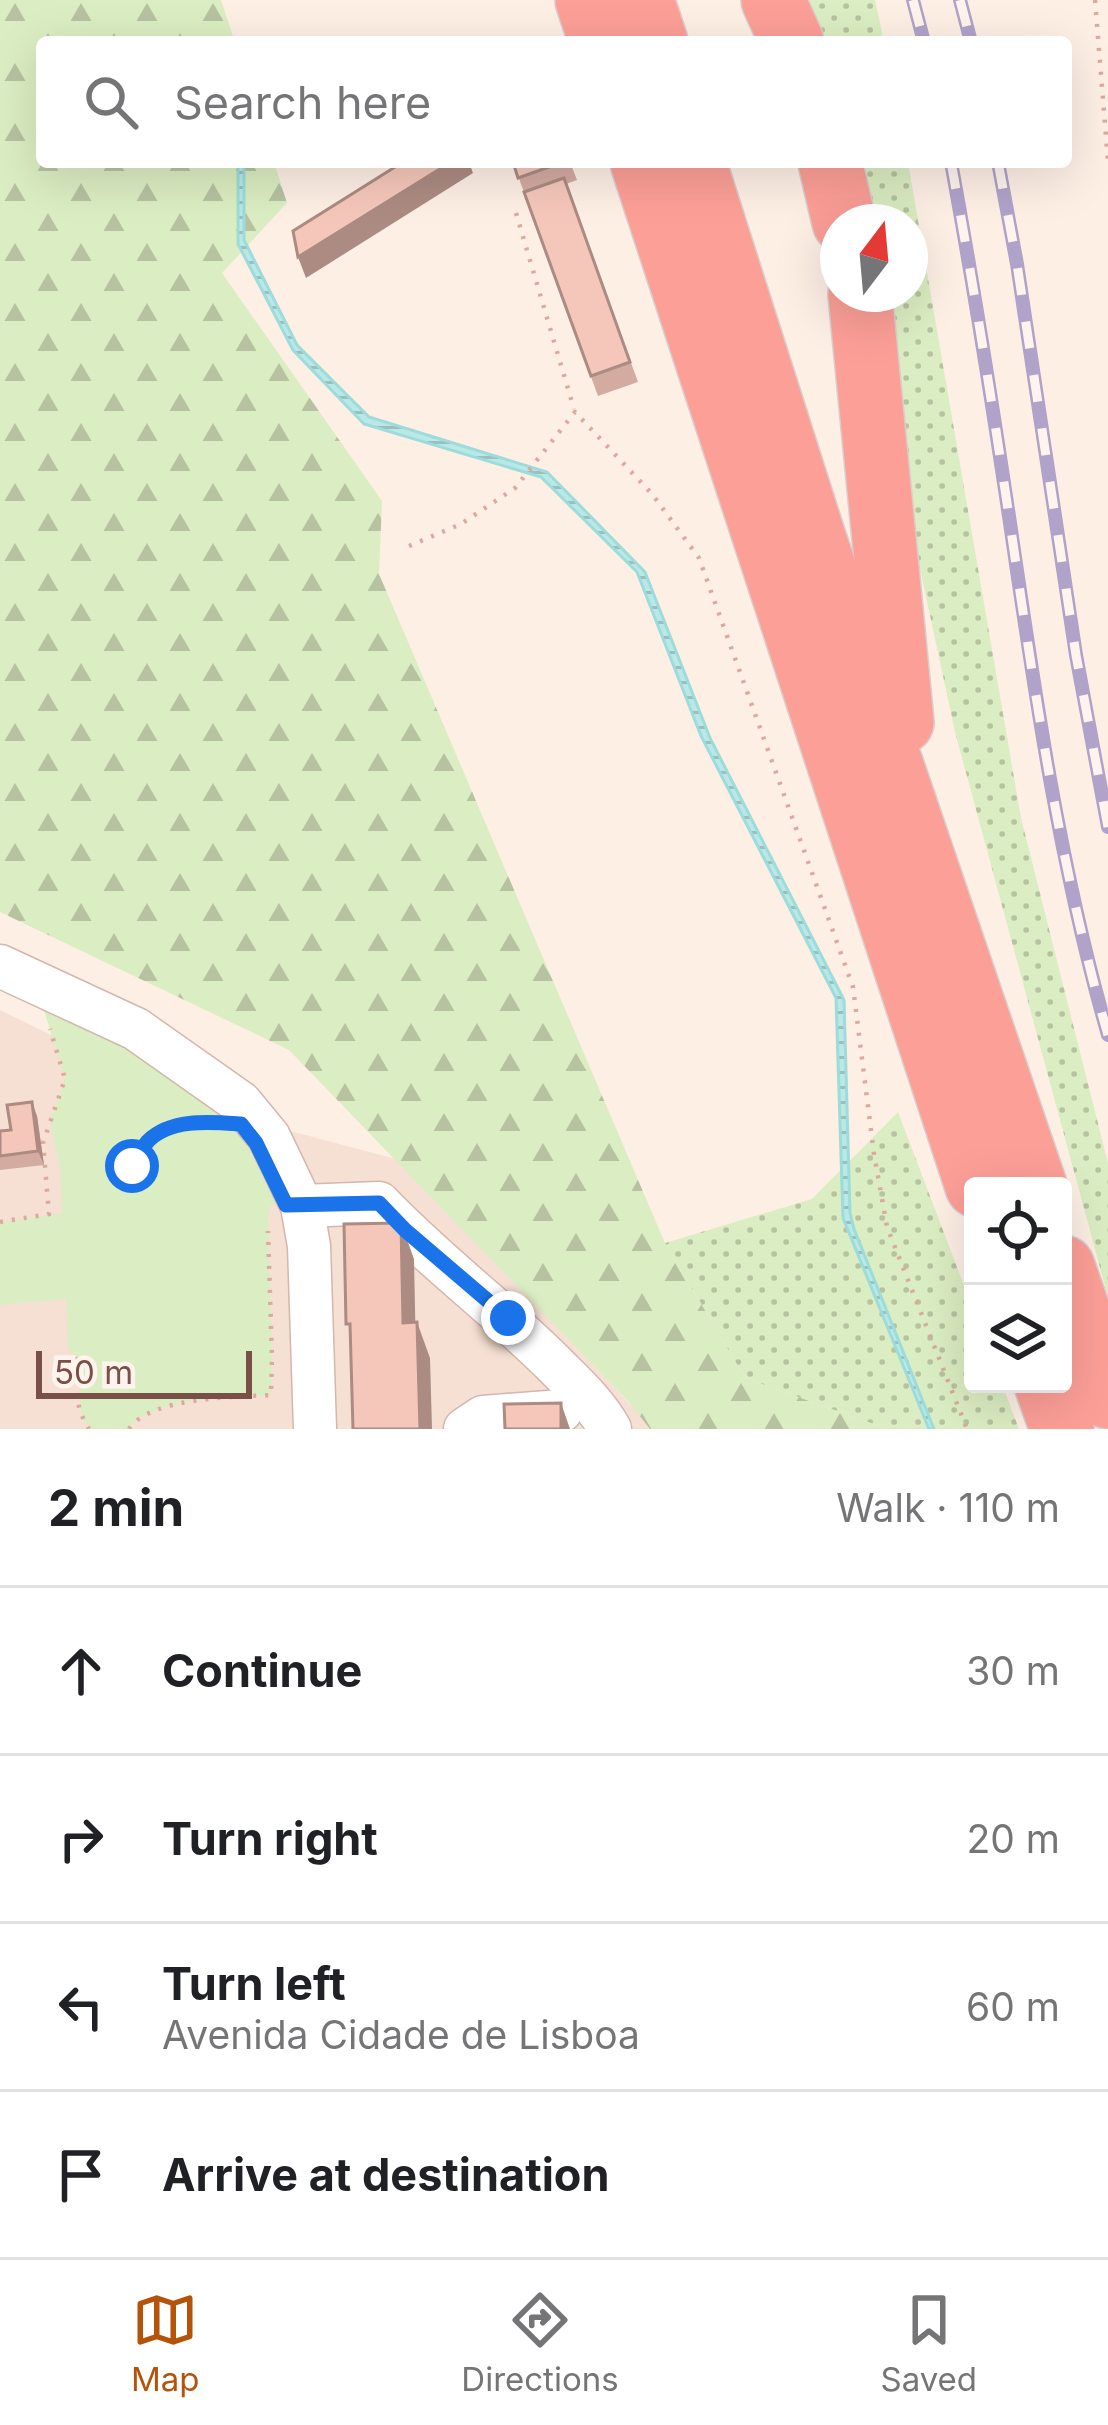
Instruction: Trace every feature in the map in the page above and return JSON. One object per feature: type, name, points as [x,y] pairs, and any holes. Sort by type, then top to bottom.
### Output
[{"type":"highway","points":[[587,0],[599,36]]},
{"type":"highway","points":[[642,0],[654,36]]},
{"type":"highway","points":[[773,0],[789,36]]},
{"type":"highway","points":[[643,168],[974,1177]]},
{"type":"highway","points":[[696,168],[814,538],[1032,1177]]},
{"type":"highway","points":[[831,168],[840,204]]},
{"type":"highway","points":[[862,312],[910,820]]},
{"type":"highway","points":[[1069,1285],[1108,1397]]},
{"type":"highway","points":[[1049,1393],[1062,1429]]},
{"type":"street","points":[[0,966],[136,1029],[241,1102],[269,1137],[302,1206],[309,1246],[315,1429]]},
{"type":"street","points":[[302,1206],[379,1203],[508,1318],[604,1419]]},
{"type":"street","points":[[465,1429],[483,1417],[604,1419]]},
{"type":"path","points":[[1095,0],[1108,161]]},
{"type":"path","points":[[516,213],[574,412],[652,494],[699,558],[853,987],[887,1227],[967,1429]]},
{"type":"path","points":[[409,546],[461,524],[517,485],[574,412]]},
{"type":"path","points":[[0,1222],[50,1214],[44,1143],[65,1078],[45,1013]]},
{"type":"path","points":[[132,1166],[149,1140],[176,1126],[221,1123]]},
{"type":"path","points":[[129,1429],[134,1421],[183,1401],[271,1395],[269,1207],[302,1206]]},
{"type":"path","points":[[77,1357],[74,1381],[89,1429]]},
{"type":"shaded area","points":[[0,1010],[197,1106],[407,1162],[653,1429],[0,1429]]},
{"type":"green space","points":[[0,0],[221,0],[233,36],[36,36],[36,168],[276,168],[287,203],[222,273],[382,501],[379,574],[665,1243],[745,1378],[887,1429],[650,1429],[289,1050],[0,912]]},
{"type":"green space","points":[[809,0],[875,0],[883,36],[820,36]]},
{"type":"green space","points":[[847,168],[909,168],[915,204],[854,204]]},
{"type":"green space","points":[[928,278],[1021,818],[1108,1163],[1108,1297],[955,732],[905,499],[872,312],[928,312]]},
{"type":"green space","points":[[38,991],[230,1106],[283,1198],[269,1207],[268,1218],[271,1395],[194,1401],[155,1410],[129,1429],[91,1429],[82,1418],[77,1357],[68,1350],[66,1299],[0,1305],[0,1222],[62,1213],[50,1121],[65,1079]]},
{"type":"green space","points":[[898,1112],[964,1285],[964,1393],[1005,1393],[1019,1429],[887,1429],[745,1378],[665,1243],[812,1199]]},
{"type":"water","points":[[238,168],[244,168],[244,240],[297,345],[369,417],[547,472],[645,572],[710,738],[844,1000],[850,1213],[934,1429],[929,1429],[843,1218],[836,998],[701,736],[637,572],[541,477],[364,424],[293,350],[238,244]]},
{"type":"building","points":[[393,168],[441,168],[298,257],[293,231]]},
{"type":"building","points":[[515,168],[546,168],[518,178]]},
{"type":"building","points":[[564,178],[630,362],[591,376],[524,192]]},
{"type":"building","points":[[32,1102],[38,1151],[0,1156],[0,1131],[11,1130],[7,1105]]},
{"type":"building","points":[[401,1223],[403,1323],[417,1322],[420,1429],[353,1429],[344,1224]]},
{"type":"building","points":[[561,1403],[561,1429],[505,1429],[504,1404]]},
{"type":"railway","points":[[913,0],[922,36]]},
{"type":"railway","points":[[960,0],[969,36]]},
{"type":"railway","points":[[952,168],[1050,781],[1108,1035]]},
{"type":"railway","points":[[999,168],[1108,827]]},
{"type":"route","points":[[132,1166],[149,1140],[176,1126],[201,1121],[241,1124],[256,1143],[286,1205],[379,1203],[508,1318]]}]
